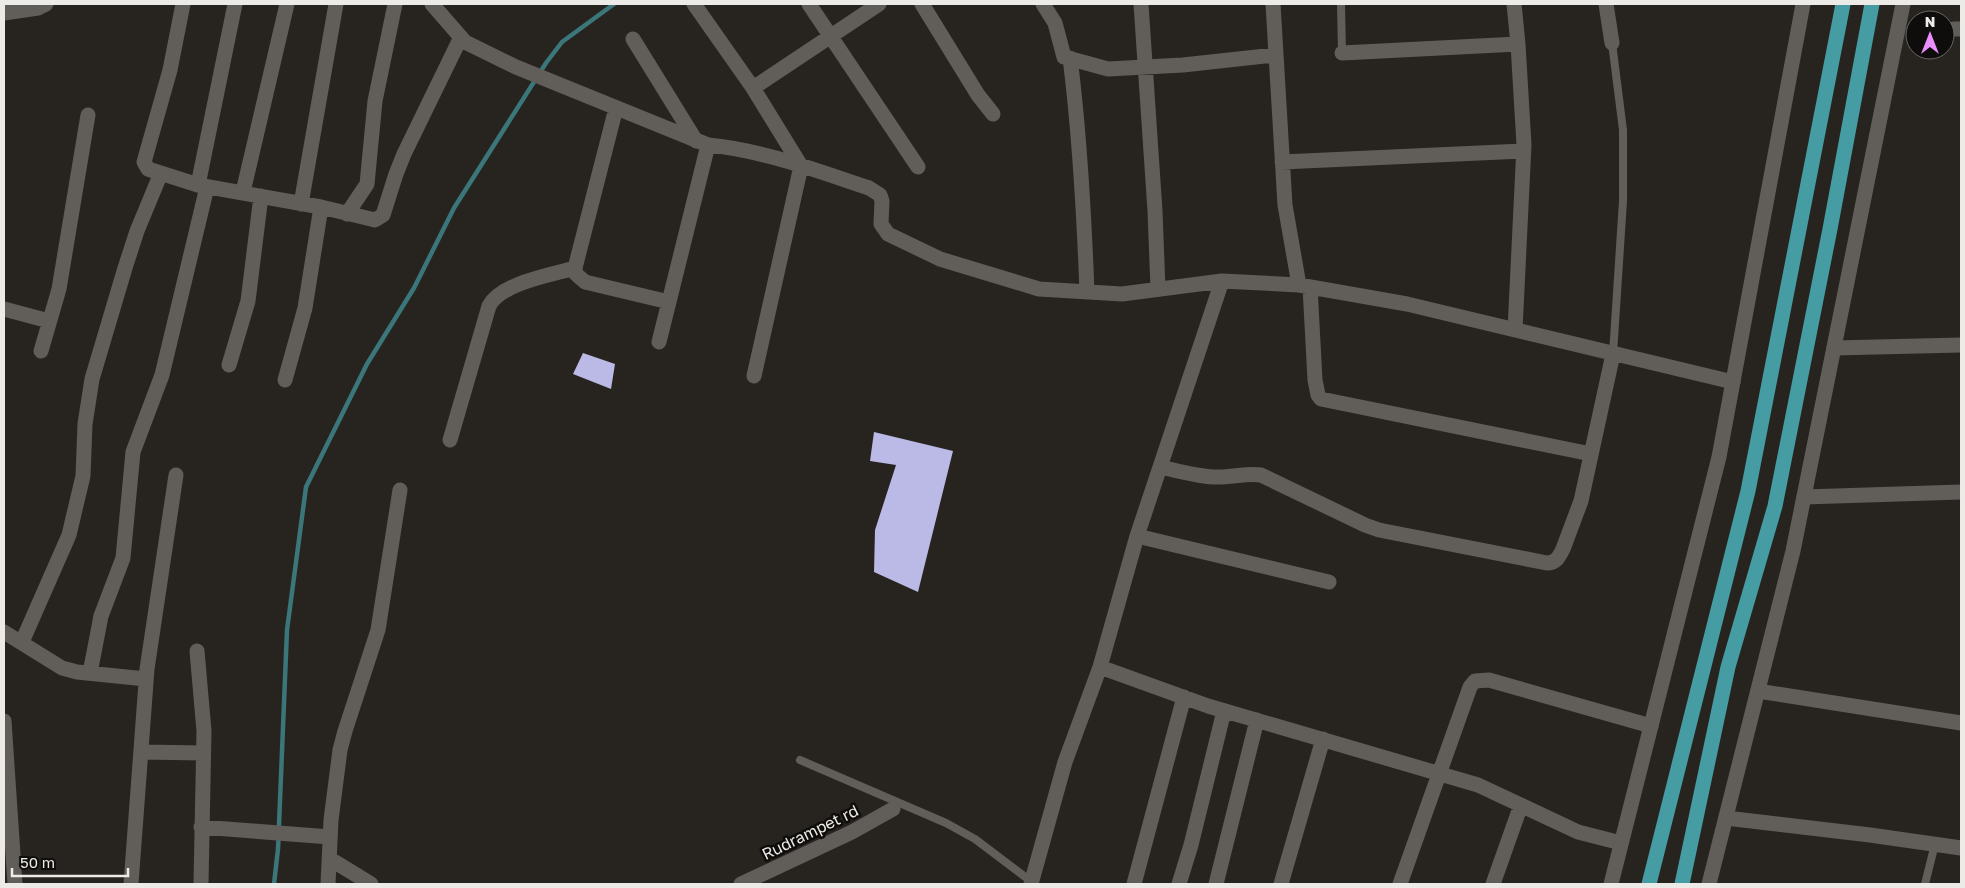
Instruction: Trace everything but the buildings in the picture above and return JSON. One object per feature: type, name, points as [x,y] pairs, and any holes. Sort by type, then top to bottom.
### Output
[{"type":"highway","points":[[1649,884],[1748,491],[1843,4]]},
{"type":"highway","points":[[1682,884],[1728,667],[1774,506],[1830,229],[1872,4]]},
{"type":"street","points":[[4,13],[38,8],[46,4]]},
{"type":"street","points":[[183,4],[170,70],[144,158],[144,165],[161,173],[203,186],[243,192],[375,220],[383,215],[404,154],[461,37]]},
{"type":"street","points":[[90,673],[101,616],[123,558],[133,452],[162,375],[203,186],[235,4]]},
{"type":"street","points":[[243,192],[287,4]]},
{"type":"street","points":[[301,204],[336,4]]},
{"type":"street","points":[[347,214],[367,184],[375,101],[395,4]]},
{"type":"street","points":[[432,4],[465,42],[516,67],[702,143],[730,147],[801,166],[869,188],[880,195],[882,201],[881,224],[888,234],[940,259],[1039,289],[1122,294],[1222,281],[1304,286],[1407,304],[1733,382]]},
{"type":"street","points":[[694,4],[753,88],[801,166],[754,376]]},
{"type":"street","points":[[809,4],[918,167]]},
{"type":"street","points":[[753,88],[880,4]]},
{"type":"street","points":[[922,4],[978,95],[993,114]]},
{"type":"street","points":[[1043,4],[1056,23],[1064,56],[1108,69],[1275,55]]},
{"type":"street","points":[[1140,4],[1146,67],[1158,289]]},
{"type":"street","points":[[1273,4],[1285,205],[1304,286],[1318,395],[1321,399],[1327,401],[1591,454]]},
{"type":"street","points":[[1514,4],[1518,44],[1523,151],[1515,330]]},
{"type":"street","points":[[1606,4],[1612,44]]},
{"type":"street","points":[[1611,884],[1719,457],[1803,4]]},
{"type":"street","points":[[1709,884],[1793,551],[1903,4]]},
{"type":"street","points":[[632,39],[702,143],[659,342]]},
{"type":"street","points":[[1342,53],[1518,44]]},
{"type":"street","points":[[1070,58],[1083,185],[1087,292]]},
{"type":"street","points":[[616,108],[575,268],[576,274],[585,282],[669,302]]},
{"type":"street","points":[[41,351],[59,289],[88,116]]},
{"type":"street","points":[[1282,162],[1523,151]]},
{"type":"street","points":[[22,642],[69,535],[83,476],[85,424],[92,379],[131,250],[161,173]]},
{"type":"street","points":[[229,365],[248,301],[261,196]]},
{"type":"street","points":[[286,380],[305,308],[321,208]]},
{"type":"street","points":[[450,440],[489,306],[494,298],[512,288],[575,268]]},
{"type":"street","points":[[1031,883],[1065,762],[1100,667],[1137,536],[1222,281]]},
{"type":"street","points":[[4,309],[50,321]]},
{"type":"street","points":[[1834,348],[1961,345]]},
{"type":"street","points":[[1161,467],[1213,477],[1261,475],[1379,530],[1547,564],[1556,560],[1563,549],[1581,501],[1613,354]]},
{"type":"street","points":[[131,884],[146,679],[176,475]]},
{"type":"street","points":[[328,884],[330,838],[340,750],[376,638],[400,490]]},
{"type":"street","points":[[1804,497],[1961,492]]},
{"type":"street","points":[[1137,536],[1329,582]]},
{"type":"street","points":[[4,632],[62,668],[146,679]]},
{"type":"street","points":[[197,651],[204,731],[201,884]]},
{"type":"street","points":[[1100,667],[1224,711],[1478,785],[1578,832],[1621,843]]},
{"type":"street","points":[[1400,884],[1470,687],[1475,681],[1489,680],[1651,726]]},
{"type":"street","points":[[1758,691],[1961,723]]},
{"type":"street","points":[[1134,884],[1184,697]]},
{"type":"street","points":[[1179,884],[1192,845],[1224,711]]},
{"type":"street","points":[[1216,884],[1257,720]]},
{"type":"street","points":[[4,721],[4,746],[15,884]]},
{"type":"street","points":[[1281,884],[1293,848],[1323,739]]},
{"type":"street","points":[[140,752],[203,753]]},
{"type":"street","points":[[1493,884],[1521,805]]},
{"type":"street","name":"Rudrampet rd","points":[[741,884],[852,832],[893,809]]},
{"type":"street","points":[[1726,818],[1961,848]]},
{"type":"street","points":[[201,828],[330,838]]},
{"type":"street","points":[[335,862],[371,884]]},
{"type":"lane","points":[[1341,4],[1342,53]]},
{"type":"lane","points":[[1612,44],[1623,130],[1623,201],[1613,354]]},
{"type":"lane","points":[[800,760],[946,823],[975,839],[1031,883]]},
{"type":"lane","points":[[1925,884],[1935,844]]},
{"type":"waterway","points":[[274,884],[278,849],[287,630],[306,487],[367,364],[414,288],[454,208],[546,63],[562,42],[614,4]]}]
